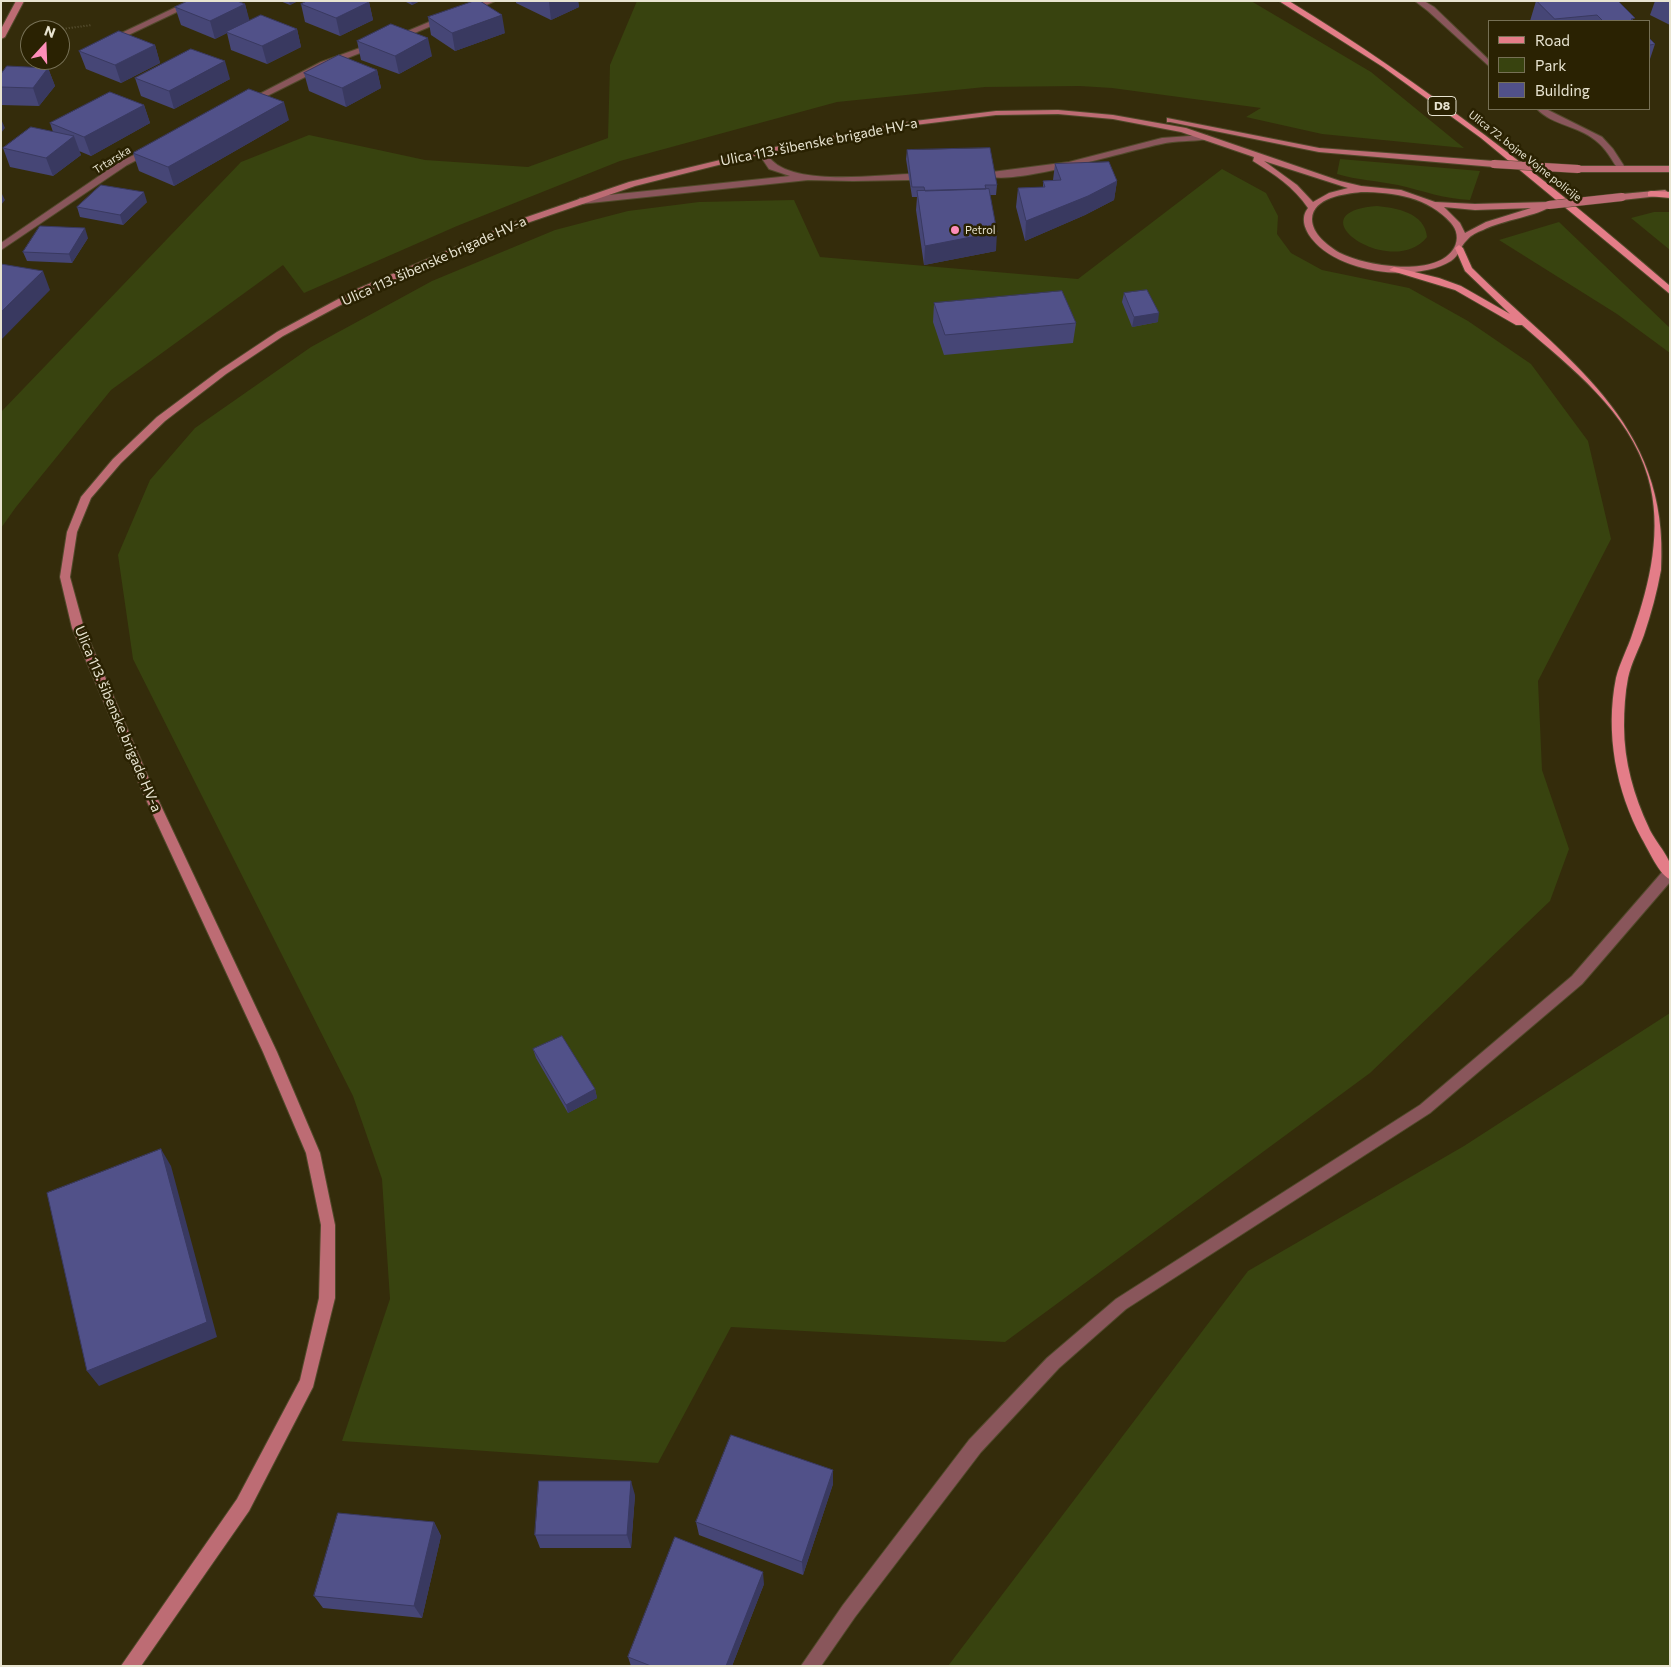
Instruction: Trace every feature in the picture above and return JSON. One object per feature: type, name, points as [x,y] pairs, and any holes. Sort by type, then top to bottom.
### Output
[{"type":"main road","points":[[1,37],[20,1]]},
{"type":"main road","name":"Ulica 72. bojne Vojne policije","points":[[1283,1],[1366,52],[1463,121],[1593,223],[1670,291]]},
{"type":"main road","name":"Ulica 113. šibenske brigade HV-a","points":[[130,1666],[243,1505],[306,1382],[327,1298],[328,1225],[313,1153],[270,1052],[148,793],[78,628],[65,576],[72,532],[86,497],[117,461],[162,418],[222,372],[280,334],[360,291],[452,251],[580,201],[641,181],[770,150],[907,124],[996,113],[1058,112],[1113,117],[1157,124],[1204,137],[1337,183],[1362,189]]},
{"type":"main road","points":[[1113,117],[1197,124],[1319,150],[1578,169],[1670,169]]},
{"type":"main road","name":"Ulica 113. šibenske brigade HV-a","points":[[1241,150],[1296,187],[1305,196],[1312,208]]},
{"type":"main road","points":[[1540,336],[1458,288],[1436,280],[1365,265],[1343,258],[1325,248],[1308,228],[1307,220],[1312,208],[1328,196],[1362,189],[1399,192],[1434,204],[1475,208],[1549,205],[1651,194],[1670,194]]},
{"type":"main road","points":[[1434,204],[1452,218],[1460,228],[1460,243],[1468,269],[1540,336],[1585,372],[1619,409],[1646,456],[1658,486],[1664,523],[1660,562],[1621,684],[1617,732],[1622,776],[1646,838],[1670,874]]},
{"type":"main road","points":[[1394,270],[1429,266],[1447,260],[1473,230],[1549,205]]},
{"type":"street","points":[[117,36],[196,1]]},
{"type":"street","points":[[463,12],[491,1]]},
{"type":"street","points":[[1419,1],[1431,9],[1488,63]]},
{"type":"street","points":[[389,40],[454,15]]},
{"type":"street","points":[[237,107],[324,64],[380,43]]},
{"type":"street","points":[[1543,110],[1565,123],[1595,135],[1604,143],[1622,169]]},
{"type":"street","points":[[992,175],[1031,172],[1071,164],[1173,138],[1204,137]]},
{"type":"street","name":"Trtarska","points":[[1,247],[124,163],[159,146]]},
{"type":"street","points":[[770,150],[766,157],[767,163],[774,170],[808,178]]},
{"type":"street","points":[[580,201],[808,178],[909,177]]},
{"type":"street","points":[[810,1666],[849,1611],[975,1446],[1053,1363],[1120,1304],[1424,1109],[1577,980],[1670,874]]},
{"type":"green space","points":[[637,1],[1251,1],[1371,72],[1464,148],[1322,134],[1246,117],[1261,108],[1112,88],[1080,86],[985,87],[837,102],[620,161],[457,226],[304,293],[283,265],[111,390],[1,528],[1,412],[241,162],[309,135],[425,160],[528,167],[608,138],[610,65]]},
{"type":"green space","points":[[1340,159],[1480,171],[1470,200],[1337,174]]},
{"type":"green space","points":[[1222,169],[1266,193],[1278,216],[1277,234],[1291,253],[1322,270],[1409,288],[1468,321],[1531,364],[1588,441],[1611,539],[1538,681],[1542,770],[1569,849],[1550,901],[1370,1073],[1005,1342],[731,1327],[658,1463],[342,1441],[390,1299],[382,1179],[353,1096],[133,659],[118,555],[150,480],[195,428],[311,347],[432,281],[555,230],[628,211],[699,202],[794,200],[820,257],[1078,279]]},
{"type":"green space","points":[[1377,206],[1401,210],[1416,217],[1425,229],[1427,237],[1411,249],[1392,252],[1373,248],[1357,240],[1346,230],[1344,220],[1353,211]]},
{"type":"green space","points":[[1654,212],[1670,212],[1670,250],[1631,218]]},
{"type":"green space","points":[[1559,222],[1670,328],[1670,353],[1617,314],[1499,240]]},
{"type":"green space","points":[[1670,1013],[1670,1666],[948,1666],[1248,1271],[1464,1146]]},
{"type":"building","points":[[188,1],[237,1],[245,4],[210,21],[175,7]]},
{"type":"building","points":[[307,1],[369,2],[336,18],[301,4]]},
{"type":"building","points":[[474,1],[480,1],[502,15],[452,33],[428,17]]},
{"type":"building","points":[[1537,1],[1618,1],[1635,18],[1632,20],[1602,20],[1597,15],[1555,19]]},
{"type":"building","points":[[261,15],[297,29],[262,46],[226,32]]},
{"type":"building","points":[[391,24],[428,38],[395,56],[357,41]]},
{"type":"building","points":[[119,31],[155,45],[115,65],[79,51]]},
{"type":"building","points":[[191,49],[225,61],[169,91],[135,78]]},
{"type":"building","points":[[339,55],[377,70],[342,88],[304,73]]},
{"type":"building","points":[[7,66],[20,67],[20,70],[46,70],[33,88],[1,87],[1,74]]},
{"type":"building","points":[[249,89],[284,102],[168,167],[133,153]]},
{"type":"building","points":[[110,92],[144,105],[84,137],[50,123]]},
{"type":"building","points":[[31,127],[74,136],[46,158],[3,148]]},
{"type":"building","points":[[990,148],[997,185],[985,185],[986,189],[925,191],[924,187],[912,187],[907,150]]},
{"type":"building","points":[[1109,162],[1117,181],[1088,196],[1026,221],[1018,188],[1045,187],[1043,181],[1061,180],[1055,164]]},
{"type":"building","points":[[101,185],[144,192],[120,215],[77,207]]},
{"type":"building","points":[[989,189],[997,232],[925,246],[917,191]]},
{"type":"building","points":[[40,226],[85,228],[69,254],[23,252]]},
{"type":"building","points":[[1,264],[43,271],[1,312]]},
{"type":"building","points":[[1147,290],[1159,313],[1134,317],[1124,293]]},
{"type":"building","points":[[1062,291],[1076,323],[945,335],[934,303]]},
{"type":"building","points":[[562,1036],[595,1089],[566,1105],[533,1049]]},
{"type":"building","points":[[161,1149],[207,1322],[87,1371],[47,1193]]},
{"type":"building","points":[[731,1435],[833,1470],[802,1562],[696,1522]]},
{"type":"building","points":[[539,1481],[631,1481],[627,1535],[535,1535]]},
{"type":"building","points":[[338,1513],[434,1522],[414,1606],[314,1596]]},
{"type":"building","points":[[675,1537],[763,1572],[726,1666],[651,1666],[628,1657]]},
{"type":"place","name":"Petrol","points":[[955,230]]}]
